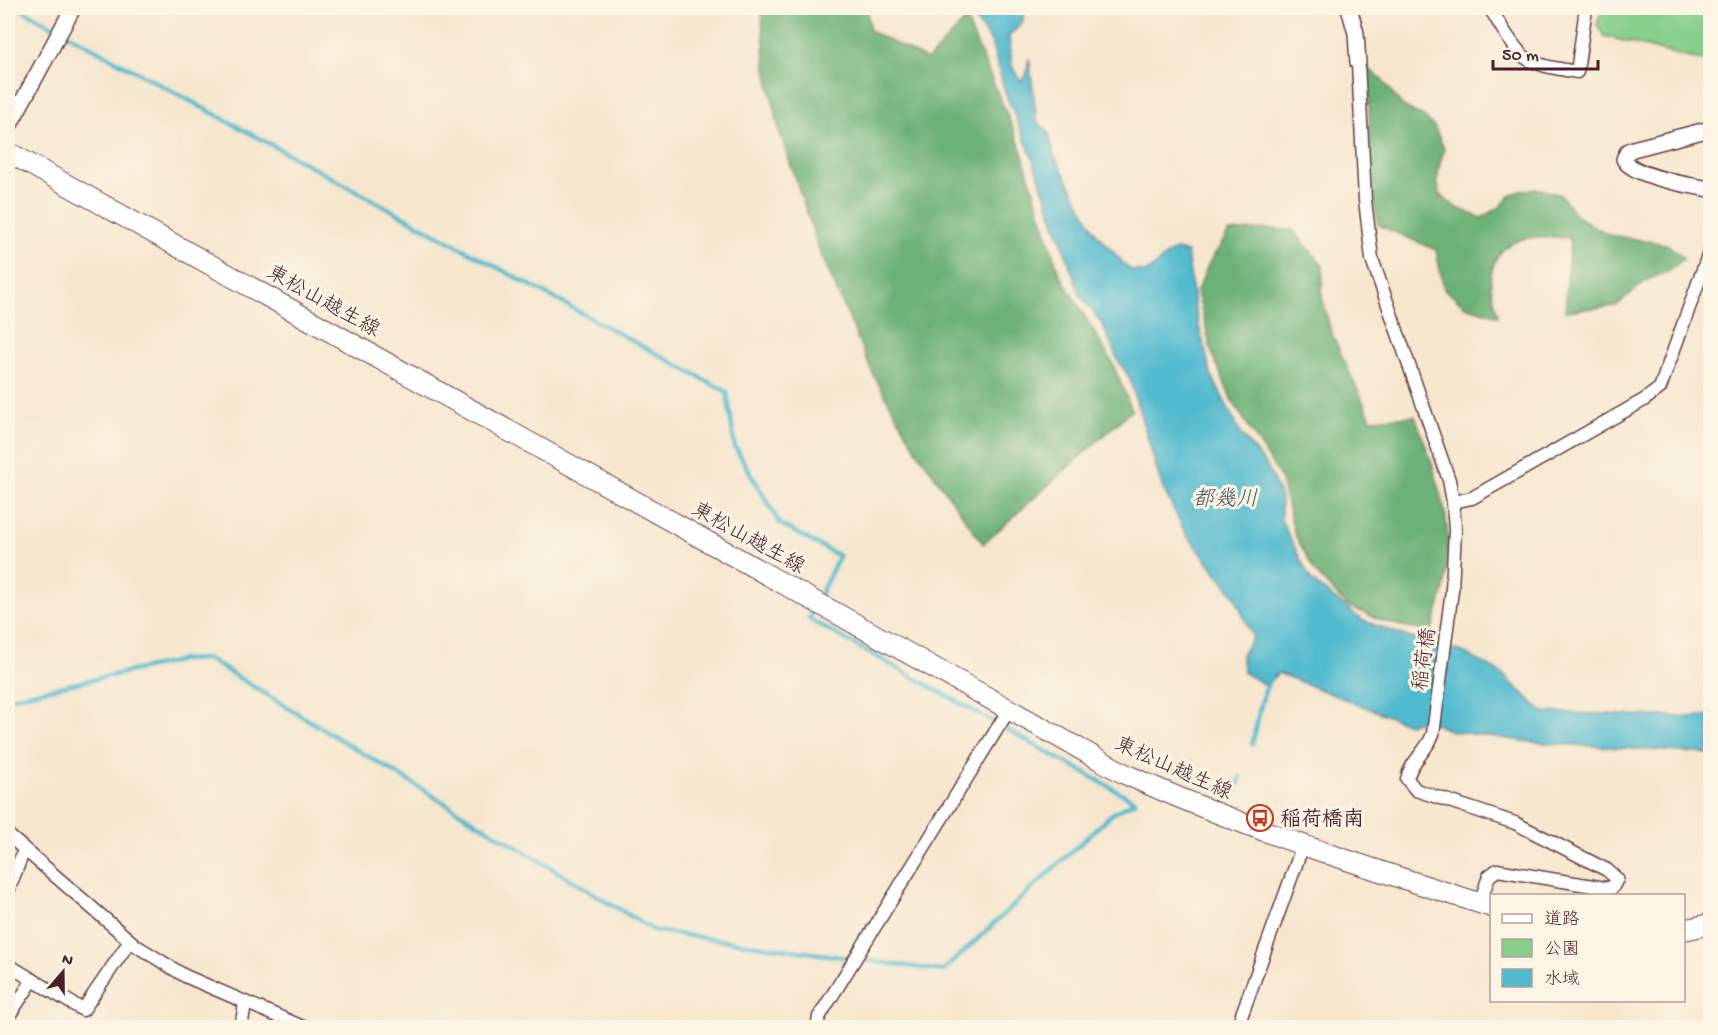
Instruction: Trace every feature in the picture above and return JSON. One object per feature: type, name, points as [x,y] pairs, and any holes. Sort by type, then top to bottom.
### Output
[{"type":"main road","name":"東松山越生線","points":[[8,152],[1125,774],[1190,804],[1303,845],[1486,905]]},
{"type":"main road","points":[[1685,930],[1710,924]]},
{"type":"street","points":[[8,128],[73,8]]},
{"type":"street","points":[[1349,8],[1356,33],[1358,63]]},
{"type":"street","points":[[1490,8],[1501,27],[1526,57],[1552,67],[1577,72],[1586,8]]},
{"type":"street","name":"稲荷橋","points":[[1358,63],[1365,200],[1372,259],[1449,480],[1453,502],[1452,590],[1433,734],[1407,779],[1411,786],[1515,823],[1607,870],[1617,879],[1612,888],[1605,888],[1497,870],[1489,876],[1486,905]]},
{"type":"street","points":[[1710,129],[1628,151],[1623,159],[1628,165],[1661,178],[1710,189]]},
{"type":"street","points":[[1453,502],[1480,494],[1660,388],[1710,250]]},
{"type":"street","points":[[817,1028],[819,1017],[1010,708]]},
{"type":"street","points":[[8,835],[130,941],[185,976],[305,1028]]},
{"type":"street","points":[[1237,1028],[1303,845]]},
{"type":"street","points":[[8,891],[24,850]]},
{"type":"street","points":[[8,965],[83,1010],[130,941]]},
{"type":"street","points":[[8,1017],[33,980]]},
{"type":"street","points":[[241,1028],[244,1003]]},
{"type":"green space","points":[[761,8],[867,8],[870,31],[928,60],[966,19],[1018,140],[1059,273],[1111,360],[1132,410],[983,544],[917,451],[874,376],[820,252],[779,130],[766,70]]},
{"type":"green space","points":[[1602,8],[1710,8],[1710,63],[1604,36],[1597,25]]},
{"type":"green space","points":[[1368,68],[1381,79],[1403,106],[1424,117],[1435,128],[1444,149],[1438,186],[1446,200],[1455,206],[1481,218],[1499,208],[1510,196],[1521,190],[1542,189],[1561,195],[1577,216],[1609,235],[1667,244],[1684,258],[1669,271],[1647,280],[1616,306],[1565,311],[1570,238],[1532,237],[1511,244],[1502,250],[1496,260],[1490,279],[1498,316],[1465,306],[1444,289],[1436,250],[1378,225],[1371,187]]},
{"type":"green space","points":[[1266,229],[1293,230],[1323,266],[1322,297],[1331,332],[1371,419],[1415,416],[1437,478],[1448,539],[1444,589],[1431,633],[1386,622],[1347,606],[1315,572],[1295,535],[1280,477],[1231,399],[1212,353],[1197,291],[1209,263],[1229,232]]},
{"type":"water","name":"都幾川","points":[[974,8],[1026,8],[1022,23],[1009,36],[1012,66],[1020,81],[1026,76],[1029,58],[1037,121],[1049,133],[1054,155],[1096,233],[1129,269],[1142,272],[1149,271],[1175,250],[1187,252],[1195,309],[1211,374],[1241,434],[1267,466],[1281,497],[1281,520],[1311,580],[1362,620],[1408,637],[1463,652],[1501,673],[1543,712],[1689,717],[1710,715],[1710,754],[1530,742],[1451,731],[1426,720],[1408,724],[1278,673],[1266,685],[1244,673],[1241,656],[1253,638],[1234,595],[1186,534],[1162,486],[1129,377],[1116,357],[1103,325],[1080,295],[1031,154],[1005,92],[991,42],[975,19]]},
{"type":"waterway","points":[[19,8],[727,392],[735,447],[780,524],[839,556],[818,599]]},
{"type":"waterway","points":[[815,606],[809,619],[1135,801]]},
{"type":"waterway","points":[[8,698],[182,660],[208,659],[655,931],[943,971],[1112,814],[1135,801]]},
{"type":"waterway","points":[[1252,744],[1269,681]]},
{"type":"waterway","points":[[1191,779],[1197,778],[1235,791],[1241,777]]},
{"type":"place","name":"稲荷橋南","points":[[1260,818]]}]
